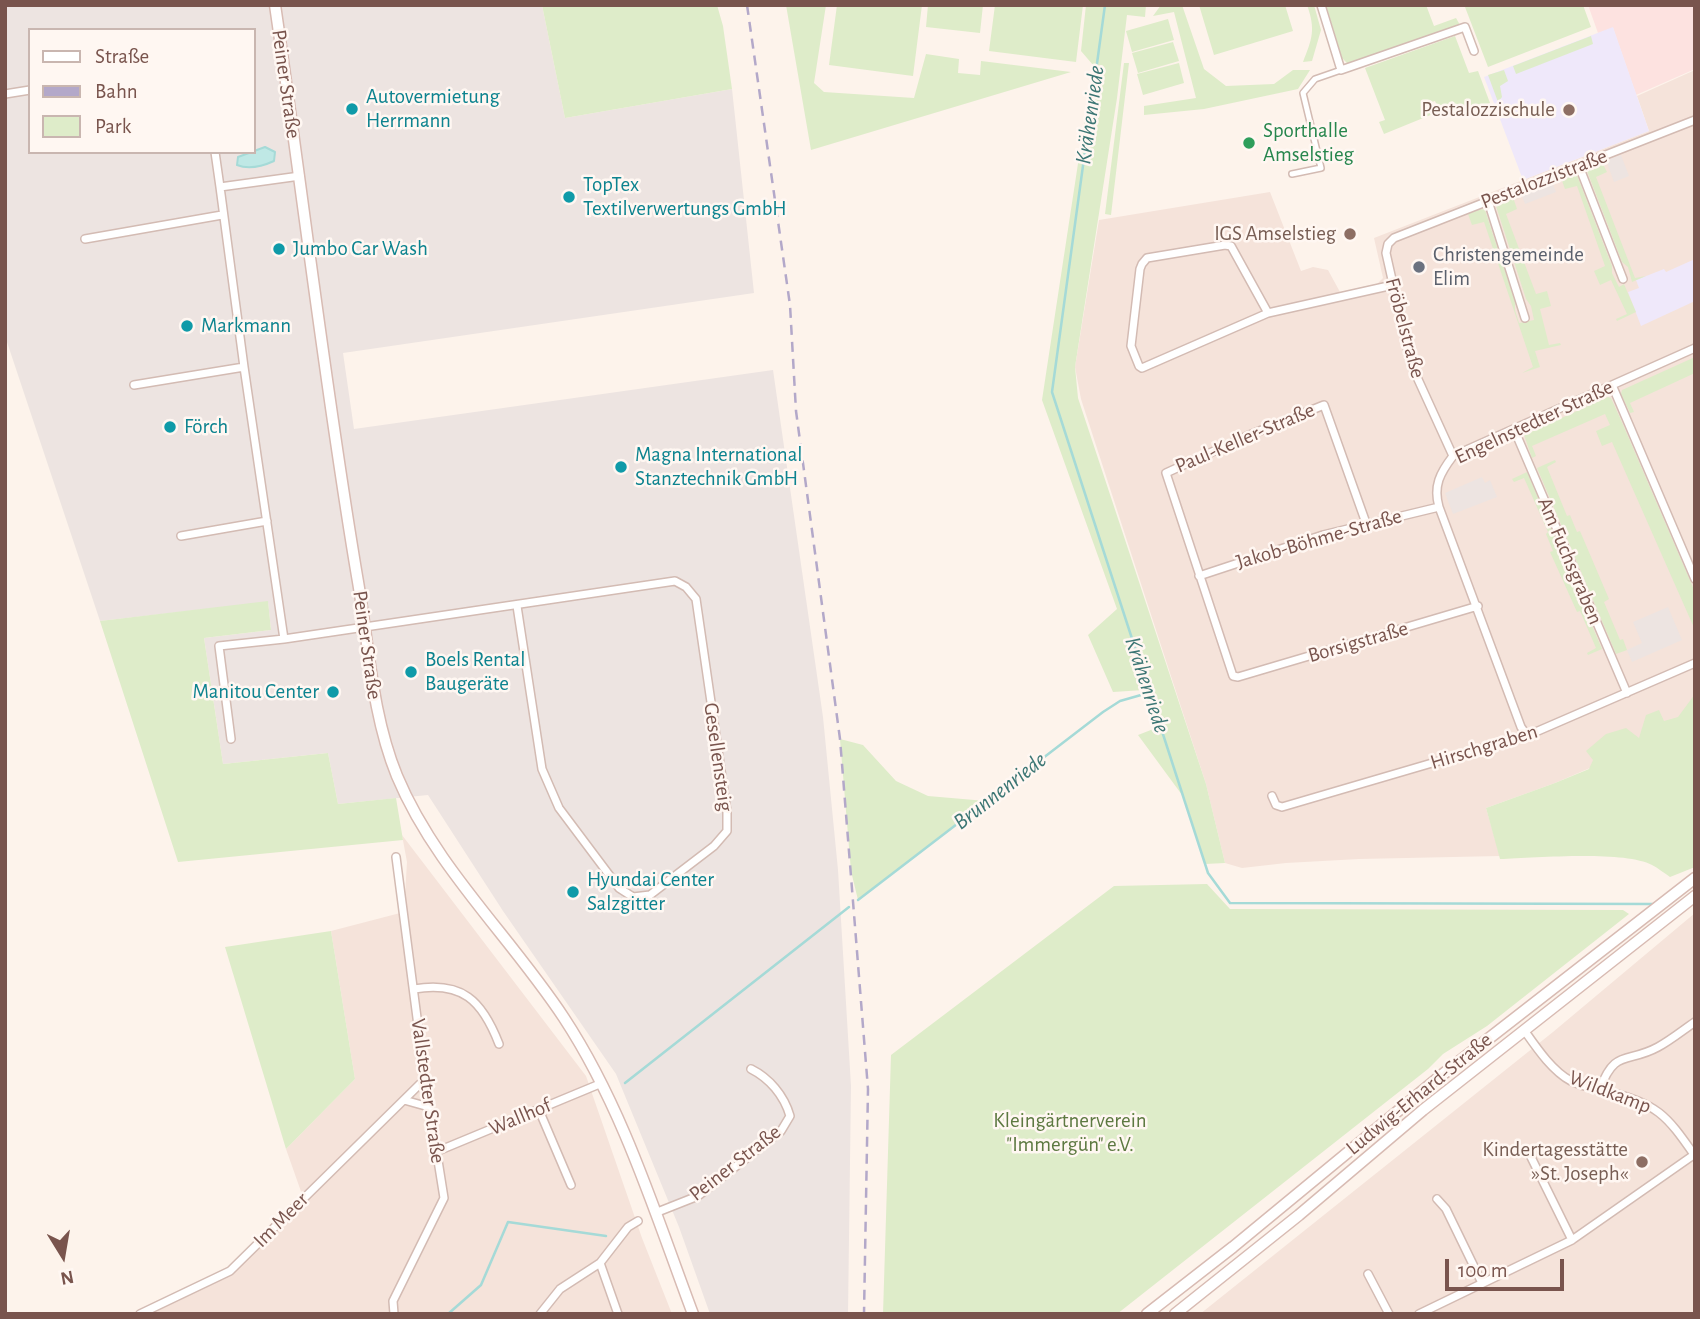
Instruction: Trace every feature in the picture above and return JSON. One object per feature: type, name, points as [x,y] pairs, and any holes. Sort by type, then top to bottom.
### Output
[{"type":"main road","name":"Peiner Straße","points":[[275,5],[379,721],[397,776],[417,817],[459,880],[564,1017],[602,1083],[629,1143],[693,1314]]},
{"type":"main road","name":"Ludwig-Erhard-Straße","points":[[1147,1314],[1233,1247],[1438,1078],[1695,878]]},
{"type":"main road","name":"Ludwig-Erhard-Straße","points":[[1175,1314],[1299,1215],[1423,1110],[1692,898]]},
{"type":"street","points":[[1321,5],[1340,70]]},
{"type":"street","points":[[1292,174],[1321,168],[1303,93],[1315,79],[1465,27],[1474,51]]},
{"type":"street","points":[[5,94],[28,90]]},
{"type":"street","name":"Pestalozzistraße","points":[[1394,238],[1695,120]]},
{"type":"street","points":[[215,154],[284,639]]},
{"type":"street","points":[[1579,166],[1623,279]]},
{"type":"street","points":[[220,187],[300,176]]},
{"type":"street","points":[[1488,201],[1525,318]]},
{"type":"street","points":[[85,239],[222,215]]},
{"type":"street","name":"Fröbelstraße","points":[[1394,238],[1388,244],[1386,253],[1411,364],[1453,456]]},
{"type":"street","points":[[1268,313],[1231,246],[1147,258],[1140,269],[1131,346],[1142,368],[1268,313],[1393,285]]},
{"type":"street","name":"Engelnstedter Straße","points":[[1526,734],[1521,727],[1439,507],[1436,496],[1438,480],[1453,456],[1695,348]]},
{"type":"street","points":[[134,385],[244,367]]},
{"type":"street","points":[[1612,385],[1695,579]]},
{"type":"street","name":"Paul-Keller-Straße","points":[[1199,576],[1166,473],[1324,405],[1366,523]]},
{"type":"street","name":"Am Fuchsgraben","points":[[1514,429],[1627,693]]},
{"type":"street","name":"Jakob-Böhme-Straße","points":[[1199,576],[1366,523],[1439,507]]},
{"type":"street","points":[[181,536],[267,522]]},
{"type":"street","name":"Borsigstraße","points":[[1199,576],[1230,672],[1238,677],[1478,606]]},
{"type":"street","name":"Gesellensteig","points":[[232,739],[219,646],[517,606],[675,581],[696,599],[727,812],[727,831],[714,846],[650,895],[633,897],[619,888],[559,808],[542,769],[517,606]]},
{"type":"street","name":"Hirschgraben","points":[[1272,796],[1276,805],[1282,807],[1526,734],[1558,723],[1695,663]]},
{"type":"street","name":"Vallstedter Straße","points":[[394,1314],[393,1301],[443,1205],[444,1198],[425,1079],[397,857]]},
{"type":"street","points":[[414,989],[431,986],[452,988],[471,999],[493,1027],[499,1044]]},
{"type":"street","points":[[1600,1089],[1607,1070],[1620,1059],[1658,1047],[1695,1022]]},
{"type":"street","name":"Wildkamp","points":[[1524,1030],[1559,1072],[1571,1081],[1643,1102],[1657,1110],[1670,1121],[1694,1154]]},
{"type":"street","name":"Peiner Straße","points":[[655,1213],[698,1196],[781,1131],[790,1116],[787,1105],[767,1077],[751,1069]]},
{"type":"street","name":"Im Meer","points":[[140,1314],[230,1271],[425,1079]]},
{"type":"street","name":"Wallhof","points":[[438,1152],[602,1083]]},
{"type":"street","points":[[404,1100],[429,1108]]},
{"type":"street","points":[[539,1110],[571,1185]]},
{"type":"street","points":[[1528,1151],[1572,1240]]},
{"type":"street","points":[[1419,1314],[1572,1240],[1694,1154]]},
{"type":"street","points":[[1437,1199],[1446,1209],[1482,1283]]},
{"type":"street","points":[[540,1314],[560,1289],[600,1263],[628,1227],[638,1221]]},
{"type":"street","points":[[600,1263],[618,1314]]},
{"type":"street","points":[[1368,1274],[1389,1314]]},
{"type":"shaded area","points":[[5,5],[542,5],[565,118],[732,89],[754,293],[343,353],[354,429],[773,370],[823,717],[838,870],[851,1086],[848,1314],[710,1314],[679,1227],[616,1074],[503,911],[428,795],[338,804],[328,753],[223,764],[204,638],[271,630],[268,602],[100,621],[5,336]]},
{"type":"shaded area","points":[[1588,5],[1692,5],[1695,16],[1695,69],[1636,95],[1613,28],[1598,33]]},
{"type":"shaded area","name":"Pestalozzischule","points":[[1613,27],[1649,131],[1523,180],[1484,77]]},
{"type":"shaded area","points":[[1695,70],[1695,723],[1555,783],[1486,808],[1500,856],[1359,859],[1242,868],[1225,863],[1206,784],[1081,399],[1075,367],[1099,220],[1270,192],[1301,271],[1313,267],[1328,270],[1340,292],[1377,284],[1383,278],[1374,238],[1649,131],[1637,96]]},
{"type":"shaded area","points":[[1621,155],[1629,176],[1614,182],[1606,160]]},
{"type":"shaded area","points":[[1552,182],[1556,192],[1525,204],[1521,194]]},
{"type":"shaded area","points":[[1695,259],[1695,301],[1641,326],[1628,292],[1639,288],[1636,280],[1664,269],[1666,272]]},
{"type":"shaded area","points":[[1482,477],[1485,483],[1490,480],[1497,497],[1453,514],[1445,493]]},
{"type":"shaded area","points":[[1668,607],[1682,640],[1632,662],[1627,650],[1642,643],[1633,622]]},
{"type":"shaded area","points":[[402,835],[586,1076],[642,1238],[672,1314],[147,1314],[233,1273],[304,1200],[286,1149],[355,1079],[331,931],[404,912],[407,862]]},
{"type":"shaded area","points":[[1695,913],[1695,1314],[1200,1314],[1553,1032]]},
{"type":"green space","points":[[542,5],[717,5],[723,26],[732,89],[565,118]]},
{"type":"green space","points":[[786,5],[826,5],[814,83],[824,92],[914,98],[926,54],[959,59],[958,73],[980,75],[981,61],[1071,72],[811,150]]},
{"type":"green space","points":[[837,5],[922,5],[913,76],[829,65]]},
{"type":"green space","points":[[928,5],[983,5],[980,33],[926,27]]},
{"type":"green space","points":[[995,5],[1083,5],[1076,62],[989,51]]},
{"type":"green space","points":[[1086,5],[1146,5],[1145,17],[1127,15],[1117,98],[1075,367],[1078,398],[1206,784],[1225,863],[1205,864],[1185,799],[1138,735],[1156,728],[1144,690],[1113,692],[1088,635],[1117,609],[1042,400],[1093,65],[1081,51]]},
{"type":"green space","points":[[1161,5],[1182,5],[1204,69],[1226,86],[1274,84],[1293,70],[1310,70],[1298,89],[1204,109],[1144,115],[1144,106],[1196,98],[1174,12],[1153,16]]},
{"type":"green space","points":[[1199,5],[1285,5],[1293,31],[1214,55]]},
{"type":"green space","points":[[1307,5],[1314,5],[1321,30],[1312,61],[1303,62],[1312,34]]},
{"type":"green space","points":[[1326,5],[1426,5],[1434,26],[1456,18],[1460,25],[1349,65],[1342,58]]},
{"type":"green space","points":[[1583,5],[1591,27],[1488,67],[1465,7]]},
{"type":"green space","points":[[1168,19],[1174,40],[1132,52],[1126,31]]},
{"type":"green space","points":[[1455,36],[1469,73],[1478,71],[1490,103],[1483,106],[1475,104],[1442,116],[1435,101],[1429,103],[1433,114],[1384,134],[1379,122],[1385,120],[1365,68]]},
{"type":"green space","points":[[1591,36],[1593,44],[1516,74],[1513,66]]},
{"type":"green space","points":[[1173,42],[1179,61],[1138,73],[1132,53]]},
{"type":"green space","points":[[1124,63],[1129,63],[1111,215],[1105,214]]},
{"type":"green space","points":[[1179,63],[1184,83],[1143,95],[1137,74]]},
{"type":"green space","points":[[1504,70],[1508,81],[1500,86],[1502,97],[1498,102],[1488,75]]},
{"type":"green space","points":[[1602,162],[1607,172],[1596,177],[1635,278],[1646,276],[1632,282],[1587,171],[1589,167]]},
{"type":"green space","points":[[1573,173],[1577,175],[1612,266],[1612,273],[1619,287],[1624,284],[1636,312],[1617,321],[1616,319],[1627,314],[1611,280],[1600,285],[1594,271],[1605,266],[1577,186],[1565,189],[1561,178]]},
{"type":"green space","points":[[1513,197],[1517,209],[1506,214],[1536,294],[1547,291],[1551,306],[1540,309],[1549,345],[1561,345],[1535,351],[1540,367],[1522,373],[1533,367],[1484,222],[1472,225],[1468,214],[1485,210],[1515,302],[1519,323],[1534,320],[1496,206],[1497,203]]},
{"type":"green space","points":[[1695,357],[1695,373],[1630,403],[1634,412],[1630,413],[1621,394],[1622,390]]},
{"type":"green space","points":[[1611,398],[1621,420],[1695,592],[1695,630],[1612,442],[1602,446],[1596,431],[1610,425],[1605,414],[1532,446],[1536,456],[1532,458],[1524,435]]},
{"type":"green space","points":[[1555,460],[1556,462],[1547,467],[1567,516],[1570,515],[1577,532],[1580,531],[1609,599],[1604,602],[1627,650],[1616,654],[1537,468]]},
{"type":"green space","points":[[1527,472],[1602,649],[1588,655],[1587,653],[1596,648],[1550,552],[1553,551],[1546,534],[1548,532],[1524,478],[1514,482],[1512,479]]},
{"type":"green space","points":[[268,601],[271,630],[204,638],[223,764],[328,753],[338,804],[396,798],[403,840],[178,862],[100,621]]},
{"type":"green space","points":[[1695,694],[1695,867],[1670,877],[1652,865],[1621,858],[1578,856],[1500,859],[1486,808],[1589,769],[1593,760],[1586,751],[1606,734],[1626,728],[1639,738],[1646,715],[1659,710],[1664,721],[1678,717]]},
{"type":"green space","points":[[840,739],[863,745],[896,781],[928,796],[986,801],[858,900],[851,871]]},
{"type":"green space","name":"Kleingärtnerverein \"Immergün\" e.V.","points":[[1207,884],[1230,909],[1623,910],[1629,914],[1487,1026],[1443,1054],[1428,1069],[1117,1314],[883,1314],[891,1055],[1114,886]]},
{"type":"green space","points":[[331,931],[355,1079],[286,1149],[225,947]]},
{"type":"water","points":[[265,147],[275,152],[274,161],[256,167],[237,165],[238,157],[256,154],[256,150]]},
{"type":"waterway","name":"Krähenriede","points":[[1105,5],[1052,392],[1208,873],[1230,903],[1655,904]]},
{"type":"waterway","name":"Brunnenriede","points":[[858,900],[1103,712],[1120,701],[1148,693]]},
{"type":"waterway","name":"Brunnenriede","points":[[625,1083],[849,907]]},
{"type":"waterway","name":"Brunnenriede","points":[[448,1314],[481,1285],[508,1222],[606,1236]]},
{"type":"railway","points":[[747,5],[790,305],[796,411],[840,739],[868,1089],[864,1314]]},
{"type":"place","name":"Autovermietung Herrmann","points":[[352,109]]},
{"type":"place","name":"Pestalozzischule","points":[[1569,110]]},
{"type":"place","name":"Sporthalle Amselstieg","points":[[1249,143]]},
{"type":"place","name":"TopTex Textilverwertungs GmbH","points":[[569,197]]},
{"type":"place","name":"IGS Amselstieg","points":[[1350,234]]},
{"type":"place","name":"Jumbo Car Wash","points":[[279,249]]},
{"type":"place","name":"Christengemeinde Elim","points":[[1419,267]]},
{"type":"place","name":"Markmann","points":[[187,326]]},
{"type":"place","name":"Förch","points":[[170,427]]},
{"type":"place","name":"Magna International Stanztechnik GmbH","points":[[621,467]]},
{"type":"place","name":"Boels Rental Baugeräte","points":[[411,672]]},
{"type":"place","name":"Manitou Center","points":[[333,692]]},
{"type":"place","name":"Hyundai Center Salzgitter","points":[[573,892]]},
{"type":"place","name":"Kindertagesstätte »St. Joseph«","points":[[1642,1162]]}]
